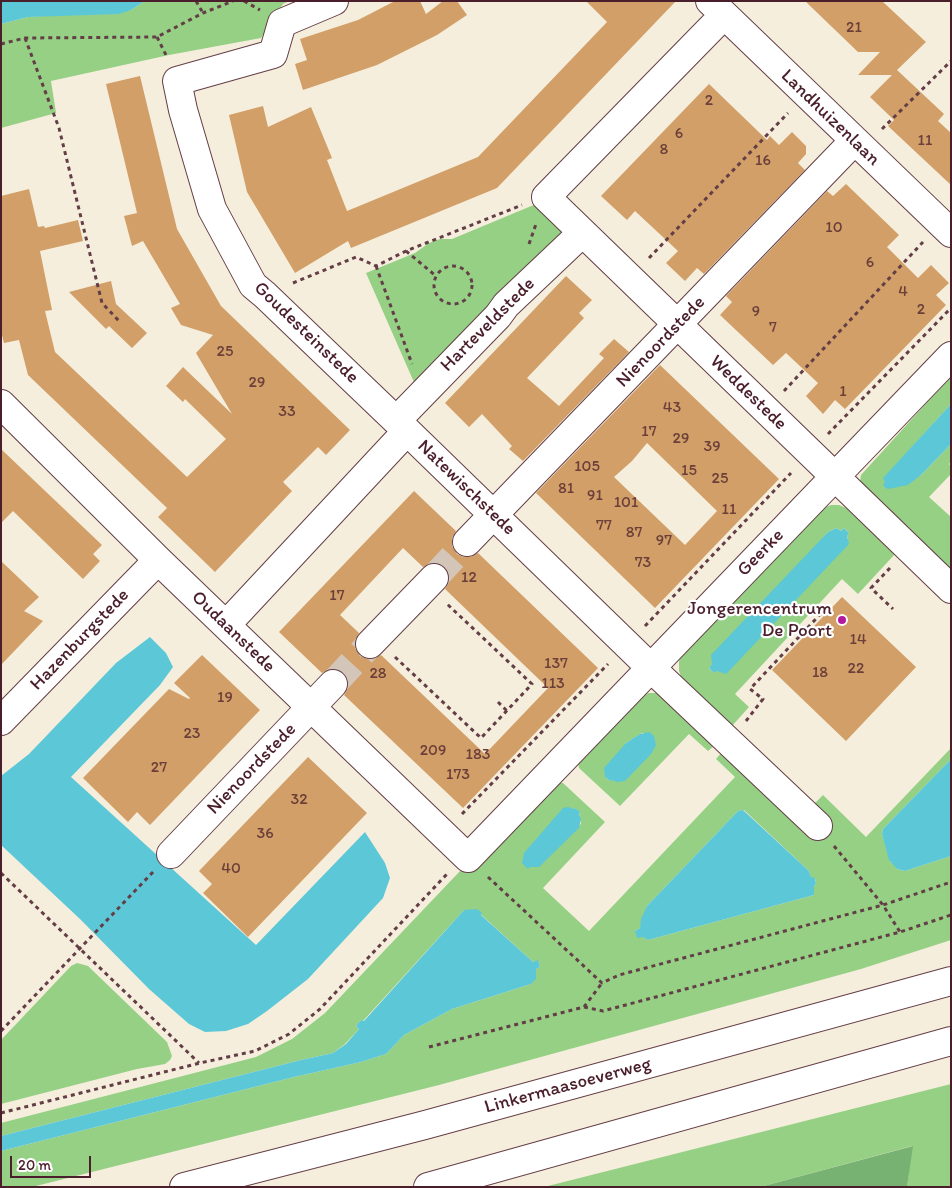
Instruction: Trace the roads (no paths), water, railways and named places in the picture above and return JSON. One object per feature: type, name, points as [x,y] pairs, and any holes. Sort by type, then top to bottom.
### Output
[{"type":"main road","name":"Goudesteinstede","points":[[334,1],[282,23],[274,54],[177,81],[183,110],[212,209],[253,286],[265,295],[402,425]]},
{"type":"main road","name":"Landhuizenlaan","points":[[717,8],[946,228]]},
{"type":"main road","name":"Weddestede","points":[[717,8],[546,198],[951,589]]},
{"type":"main road","name":"Nienoordstede","points":[[467,542],[854,141]]},
{"type":"main road","name":"Harteveldstede","points":[[402,425],[423,392],[498,316],[506,305],[582,233]]},
{"type":"main road","name":"Geerke","points":[[468,858],[951,356]]},
{"type":"main road","name":"Oudaanstede","points":[[1,404],[158,560],[468,858]]},
{"type":"main road","name":"Natewischstede","points":[[226,625],[402,425],[651,668],[818,826]]},
{"type":"main road","name":"Hazenburgstede","points":[[1,721],[158,560]]},
{"type":"main road","points":[[379,648],[437,588]]},
{"type":"main road","name":"Nienoordstede","points":[[170,854],[333,684]]},
{"type":"main road","name":"Linkermaasoeverweg","points":[[184,1187],[425,1125],[951,981]]},
{"type":"main road","points":[[428,1187],[951,1041]]},
{"type":"water","points":[[1,1],[145,1],[131,10],[119,14],[28,17],[1,24]]},
{"type":"water","points":[[951,404],[951,444],[921,475],[908,485],[886,488],[883,485],[885,482],[883,478]]},
{"type":"water","points":[[837,528],[841,531],[844,528],[849,533],[847,536],[849,544],[726,674],[717,671],[714,673],[709,668],[712,664],[711,655],[828,532]]},
{"type":"water","points":[[150,637],[166,653],[173,667],[160,685],[71,777],[256,945],[365,832],[385,863],[390,878],[383,898],[308,979],[248,1024],[226,1031],[205,1032],[189,1024],[149,989],[80,919],[1,845],[1,776],[29,754],[116,663]]},
{"type":"water","points":[[649,732],[654,736],[656,745],[651,754],[625,781],[610,781],[605,777],[604,768],[626,743],[640,734]]},
{"type":"water","points":[[951,759],[951,856],[905,871],[897,869],[889,860],[882,834],[883,829]]},
{"type":"water","points":[[563,808],[575,808],[580,812],[579,828],[539,867],[530,867],[528,869],[522,863],[524,853]]},
{"type":"water","points":[[743,810],[809,871],[811,877],[815,878],[814,895],[648,940],[643,937],[637,938],[635,931],[640,928],[641,919],[647,906],[738,811]]},
{"type":"water","points":[[477,909],[482,913],[481,915],[533,962],[538,960],[540,967],[536,969],[536,979],[531,984],[452,1009],[404,1035],[386,1054],[361,1062],[294,1077],[1,1151],[1,1136],[333,1053],[346,1044],[359,1029],[356,1026],[361,1020],[364,1021],[464,910]]},
{"type":"tunnel","points":[[434,578],[467,542]]},
{"type":"tunnel","points":[[333,684],[370,644]]},
{"type":"place","name":"Jongerencentrum De Poort","points":[[842,620]]}]
